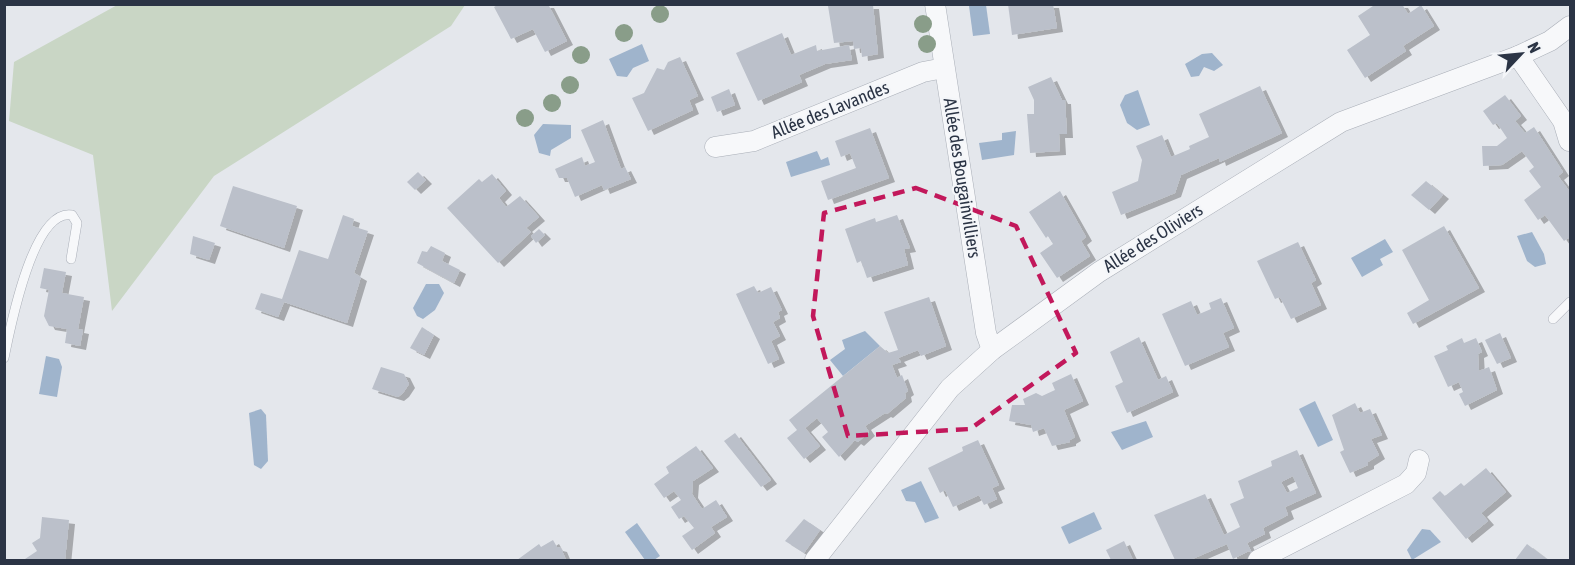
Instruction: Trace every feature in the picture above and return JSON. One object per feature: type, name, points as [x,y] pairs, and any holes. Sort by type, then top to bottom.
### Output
[{"type":"street","name":"Allée des Bougainvilliers","points":[[935,4],[986,333],[992,350]]},
{"type":"street","name":"Allée des Oliviers","points":[[815,561],[950,388],[992,350],[1099,272],[1341,122],[1518,56],[1550,41],[1570,26]]},
{"type":"street","points":[[1518,56],[1563,121],[1569,141]]},
{"type":"street","name":"Allée des Lavandes","points":[[715,147],[754,141],[923,72],[945,68]]},
{"type":"street","points":[[1258,561],[1406,484],[1416,473],[1419,460]]},
{"type":"lane","points":[[4,358],[25,270],[49,227],[57,216],[65,213],[72,215],[77,224],[71,259]]},
{"type":"lane","points":[[1553,319],[1570,302]]},
{"type":"highlighted area","points":[[916,188],[1016,226],[1076,353],[970,429],[848,436],[813,316],[824,213]]},
{"type":"green space","points":[[119,4],[465,5],[451,26],[214,176],[112,311],[93,155],[9,121],[14,62]]},
{"type":"water","points":[[986,5],[990,34],[973,36],[969,6]]},
{"type":"water","points":[[642,44],[649,61],[633,68],[627,77],[617,76],[609,59]]},
{"type":"water","points":[[1212,53],[1223,65],[1214,71],[1204,67],[1199,76],[1191,77],[1185,64],[1202,54]]},
{"type":"water","points":[[1138,90],[1150,125],[1137,130],[1127,123],[1120,105],[1125,95]]},
{"type":"water","points":[[543,124],[571,125],[571,138],[551,150],[550,156],[539,153],[534,135]]},
{"type":"water","points":[[1016,131],[1014,155],[982,160],[979,143],[1002,140],[1002,133]]},
{"type":"water","points":[[817,151],[821,160],[828,157],[830,165],[791,177],[786,162]]},
{"type":"water","points":[[1532,232],[1544,254],[1546,264],[1535,267],[1527,261],[1517,236]]},
{"type":"water","points":[[1385,239],[1393,252],[1380,259],[1383,265],[1362,277],[1351,258]]},
{"type":"water","points":[[426,284],[439,284],[444,293],[435,310],[423,319],[417,316],[413,308]]},
{"type":"water","points":[[865,331],[880,346],[843,376],[830,360],[845,349],[842,340]]},
{"type":"water","points":[[46,356],[59,359],[62,367],[57,397],[39,394]]},
{"type":"water","points":[[1315,401],[1333,440],[1318,447],[1299,409]]},
{"type":"water","points":[[261,409],[266,415],[268,461],[261,469],[254,465],[249,413]]},
{"type":"water","points":[[1146,421],[1153,437],[1122,450],[1111,432]]},
{"type":"water","points":[[921,481],[939,518],[925,523],[915,502],[906,501],[901,490]]},
{"type":"water","points":[[1094,512],[1102,529],[1069,544],[1061,527]]},
{"type":"water","points":[[637,523],[660,556],[654,560],[645,560],[625,532]]},
{"type":"water","points":[[1422,529],[1430,530],[1441,542],[1412,560],[1407,550]]},
{"type":"building","points":[[499,4],[548,4],[567,41],[545,52],[533,29],[511,39],[494,7]]},
{"type":"building","points":[[1008,4],[1053,4],[1057,28],[1012,35]]},
{"type":"building","points":[[1376,4],[1402,4],[1408,14],[1421,5],[1434,26],[1403,46],[1406,51],[1365,78],[1347,50],[1370,35],[1358,16]]},
{"type":"building","points":[[873,5],[878,54],[862,57],[861,48],[854,49],[853,41],[834,43],[828,6]]},
{"type":"building","points":[[782,33],[791,55],[816,45],[817,51],[849,45],[852,60],[825,64],[799,75],[802,82],[758,101],[736,53]]},
{"type":"building","points":[[680,57],[698,96],[689,100],[693,110],[648,131],[632,98],[644,93],[657,68],[664,70],[668,62]]},
{"type":"building","points":[[1051,77],[1062,100],[1065,100],[1067,134],[1059,134],[1060,151],[1030,153],[1027,114],[1034,114],[1034,100],[1028,87]]},
{"type":"building","points":[[1260,86],[1282,133],[1220,162],[1219,158],[1181,175],[1175,193],[1121,215],[1112,192],[1138,181],[1142,160],[1136,146],[1162,135],[1171,157],[1190,149],[1189,146],[1209,137],[1199,114]]},
{"type":"building","points":[[729,89],[735,105],[717,112],[711,97]]},
{"type":"building","points":[[1505,95],[1521,116],[1515,121],[1525,133],[1534,127],[1563,172],[1558,176],[1570,192],[1570,237],[1564,241],[1545,215],[1538,220],[1524,200],[1541,187],[1529,171],[1534,167],[1522,151],[1502,165],[1483,166],[1482,146],[1497,146],[1507,138],[1497,123],[1493,125],[1483,111]]},
{"type":"building","points":[[603,120],[621,169],[625,167],[631,179],[604,190],[602,185],[575,197],[567,178],[559,178],[555,169],[582,157],[585,166],[595,162],[581,130]]},
{"type":"building","points":[[870,128],[889,178],[828,200],[821,181],[856,168],[850,153],[841,157],[835,141]]},
{"type":"building","points":[[418,172],[426,180],[415,190],[407,182]]},
{"type":"building","points":[[492,174],[506,191],[499,198],[506,207],[520,196],[539,217],[526,228],[531,232],[498,263],[447,208],[479,179],[482,182]]},
{"type":"building","points":[[1426,181],[1443,195],[1429,210],[1411,195]]},
{"type":"building","points":[[233,186],[297,206],[284,248],[220,226]]},
{"type":"building","points":[[1060,191],[1086,237],[1081,241],[1090,256],[1057,278],[1040,253],[1053,244],[1048,236],[1046,238],[1029,212]]},
{"type":"building","points":[[343,215],[354,219],[352,226],[368,231],[354,273],[361,277],[347,323],[284,302],[278,317],[255,309],[261,293],[282,299],[299,250],[328,259]]},
{"type":"building","points":[[897,215],[910,248],[904,249],[908,265],[867,278],[861,261],[857,263],[845,229],[875,218],[876,222]]},
{"type":"building","points":[[1444,226],[1479,288],[1413,324],[1407,313],[1429,300],[1402,250]]},
{"type":"building","points":[[539,229],[545,235],[536,243],[531,236]]},
{"type":"building","points":[[193,236],[215,243],[209,260],[190,254]]},
{"type":"building","points":[[1298,242],[1316,280],[1311,283],[1321,305],[1291,319],[1280,297],[1275,299],[1257,261]]},
{"type":"building","points":[[431,246],[445,253],[442,261],[460,270],[454,283],[417,263],[422,251],[427,252]]},
{"type":"building","points":[[44,268],[66,272],[62,293],[84,297],[78,329],[83,330],[80,346],[65,343],[67,329],[49,326],[44,316],[49,290],[40,288]]},
{"type":"building","points":[[754,286],[758,293],[771,287],[782,310],[778,312],[780,318],[773,322],[780,336],[771,341],[779,359],[768,364],[736,294]]},
{"type":"building","points":[[929,297],[946,346],[921,356],[918,350],[898,358],[901,362],[892,365],[897,378],[902,375],[908,391],[905,393],[906,398],[887,414],[885,413],[865,426],[869,432],[858,442],[855,440],[839,457],[822,437],[828,432],[817,418],[805,428],[820,446],[804,459],[787,438],[797,430],[789,420],[880,346],[888,353],[898,350],[884,312]]},
{"type":"building","points":[[1221,298],[1234,328],[1223,333],[1229,347],[1185,366],[1162,314],[1191,301],[1197,315],[1211,309],[1209,303]]},
{"type":"building","points":[[422,327],[434,335],[424,355],[410,348]]},
{"type":"building","points":[[1500,333],[1511,358],[1497,364],[1485,340]]},
{"type":"building","points":[[1139,337],[1158,380],[1166,376],[1173,392],[1127,413],[1115,386],[1123,382],[1110,352]]},
{"type":"building","points":[[1462,338],[1464,343],[1476,338],[1482,352],[1478,354],[1479,371],[1489,367],[1497,390],[1465,406],[1459,394],[1463,392],[1459,382],[1448,387],[1434,356],[1448,350],[1446,346]]},
{"type":"building","points":[[381,367],[404,374],[409,384],[398,397],[372,389]]},
{"type":"building","points":[[1071,374],[1083,401],[1064,410],[1075,437],[1070,442],[1052,446],[1044,428],[1033,432],[1031,425],[1009,421],[1012,405],[1025,405],[1023,399],[1036,393],[1042,396],[1055,390],[1052,383]]},
{"type":"building","points":[[1355,403],[1360,413],[1370,409],[1382,435],[1371,439],[1379,455],[1368,462],[1368,465],[1350,473],[1340,452],[1344,450],[1332,415]]},
{"type":"building","points":[[735,433],[771,480],[761,487],[724,441]]},
{"type":"building","points":[[978,440],[999,485],[992,488],[997,499],[984,505],[979,495],[953,507],[945,490],[940,493],[928,468],[963,451],[962,447]]},
{"type":"building","points":[[696,446],[713,468],[693,481],[692,494],[702,509],[716,500],[727,517],[711,527],[715,533],[692,550],[682,536],[694,528],[684,516],[679,519],[671,507],[681,500],[674,491],[664,498],[654,484],[669,473],[666,467]]},
{"type":"building","points":[[1297,450],[1316,493],[1285,507],[1288,515],[1263,528],[1265,534],[1247,543],[1252,553],[1249,551],[1233,559],[1227,544],[1190,560],[1175,560],[1154,515],[1205,494],[1224,535],[1240,527],[1230,504],[1244,498],[1238,481],[1272,466],[1271,461]],"holes":[[[1293,476],[1298,488],[1287,493],[1281,482]]]},
{"type":"building","points":[[1486,468],[1506,492],[1481,513],[1488,521],[1466,539],[1432,498],[1440,491],[1445,496],[1461,483],[1464,486]]},
{"type":"building","points":[[42,517],[69,520],[65,560],[25,559],[37,551],[32,543],[40,538]]},
{"type":"building","points":[[804,519],[820,530],[804,553],[785,541]]},
{"type":"building","points":[[553,540],[557,547],[561,548],[566,560],[517,560],[539,544],[541,547]]},
{"type":"building","points":[[1124,541],[1133,560],[1111,560],[1106,550]]},
{"type":"building","points":[[1527,544],[1548,560],[1515,560]]}]
